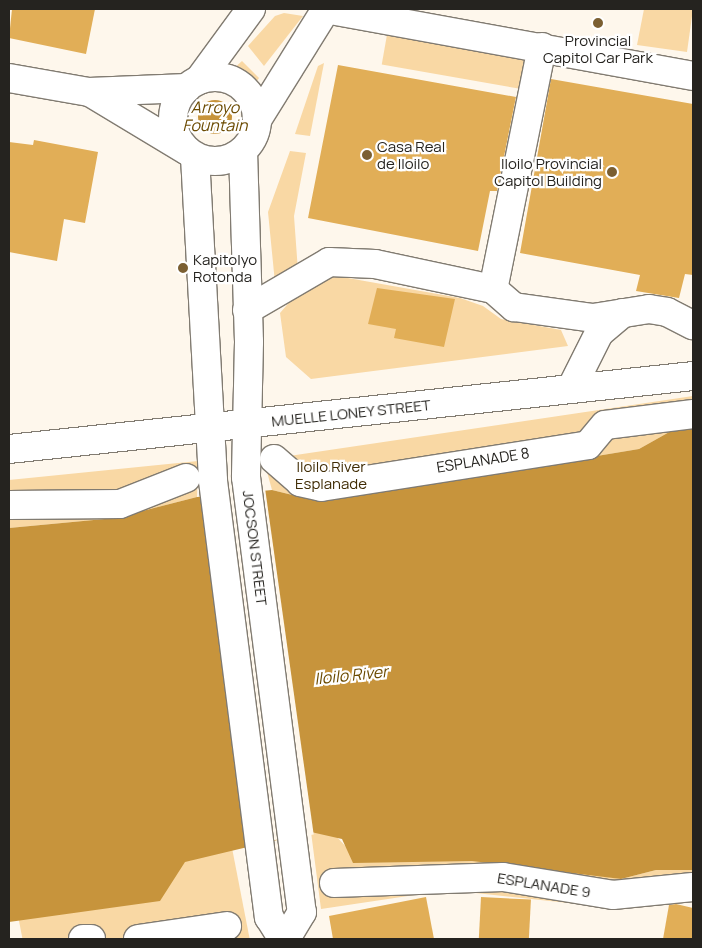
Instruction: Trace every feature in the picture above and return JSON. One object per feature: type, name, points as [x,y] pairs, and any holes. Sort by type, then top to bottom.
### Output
[{"type":"main road","points":[[191,153],[173,126],[178,98],[193,84],[252,9]]},
{"type":"main road","points":[[90,92],[191,153],[220,161],[243,151],[257,120],[325,9],[693,76]]},
{"type":"main road","points":[[493,289],[542,47]]},
{"type":"main road","points":[[9,78],[90,92],[234,81],[251,97],[257,120]]},
{"type":"main road","name":"JOCSON STREET","points":[[243,151],[249,424],[246,477],[302,912],[280,932]]},
{"type":"main road","name":"JOCSON STREET","points":[[191,153],[208,346],[207,429],[213,481],[280,932]]},
{"type":"main road","points":[[247,310],[329,262],[375,264],[493,289],[514,307],[593,318],[623,313],[668,312],[693,325]]},
{"type":"main road","points":[[571,389],[599,333],[623,313]]},
{"type":"main road","name":"MUELLE LONEY STREET","points":[[9,449],[693,376]]},
{"type":"main road","name":"ESPLANADE 8","points":[[274,459],[300,482],[321,487],[588,444],[605,425],[693,414]]},
{"type":"main road","points":[[9,505],[120,504],[186,478]]},
{"type":"main road","name":"ESPLANADE 9","points":[[334,883],[503,878],[613,895],[693,887]]},
{"type":"main road","points":[[138,939],[227,926]]},
{"type":"main road","points":[[83,939],[91,939]]},
{"type":"green space","points":[[644,9],[693,9],[687,52],[637,45]]},
{"type":"green space","points":[[284,13],[303,16],[264,66],[248,46],[275,16]]},
{"type":"green space","points":[[388,29],[528,54],[522,89],[382,64]]},
{"type":"green space","points":[[242,61],[259,78],[252,88],[231,71]]},
{"type":"green space","points":[[324,63],[310,136],[295,134],[318,66]]},
{"type":"green space","points":[[290,151],[306,153],[294,216],[298,271],[275,283],[268,212]]},
{"type":"green space","points":[[331,275],[460,298],[483,306],[501,319],[561,330],[568,346],[311,379],[286,357],[280,313],[305,284]]},
{"type":"green space","name":"Iloilo River Esplanade","points":[[693,396],[693,424],[680,426],[639,449],[321,502],[272,490],[267,472],[289,456]]},
{"type":"green space","points":[[198,461],[197,497],[115,518],[9,528],[9,480]]},
{"type":"green space","points":[[311,832],[334,834],[350,851],[371,840],[621,879],[656,870],[693,870],[693,902],[669,900],[624,909],[448,890],[321,909]]},
{"type":"green space","points":[[232,848],[250,939],[23,939],[13,891]]},
{"type":"water","name":"Arroyo Fountain","points":[[215,100],[222,101],[227,105],[231,110],[231,124],[227,129],[222,133],[215,134],[208,133],[203,129],[199,124],[198,117],[199,110],[203,105],[208,101]]},
{"type":"water","name":"Iloilo River","points":[[693,424],[693,870],[656,870],[621,879],[472,861],[353,863],[342,839],[311,832],[185,862],[160,901],[9,922],[9,528],[115,518],[197,497],[272,490],[321,502],[639,449],[680,426]]},
{"type":"pier","points":[[265,488],[314,835],[252,843],[204,497]]},
{"type":"building","points":[[12,9],[95,9],[86,54],[9,38]]},
{"type":"building","name":"Casa Real de Iloilo","points":[[338,65],[516,97],[497,191],[490,191],[478,251],[308,218]]},
{"type":"building","name":"Iloilo Provincial Capitol Building","points":[[551,79],[693,104],[693,275],[685,274],[679,298],[636,291],[640,275],[520,253]]},
{"type":"building","points":[[34,140],[98,152],[85,223],[64,219],[57,261],[9,252],[9,142],[33,145]]},
{"type":"building","points":[[377,288],[455,299],[444,347],[394,338],[396,329],[368,324]]},
{"type":"building","points":[[426,897],[434,939],[333,939],[329,916]]},
{"type":"building","points":[[481,897],[531,900],[529,939],[479,939]]},
{"type":"building","points":[[676,904],[693,908],[693,939],[663,939],[669,905]]},
{"type":"place","name":"Provincial Capitol Car Park","points":[[598,23]]},
{"type":"place","name":"Casa Real de Iloilo","points":[[367,155]]},
{"type":"place","name":"Iloilo Provincial Capitol Building","points":[[612,172]]},
{"type":"place","name":"Kapitolyo Rotonda","points":[[183,268]]}]
